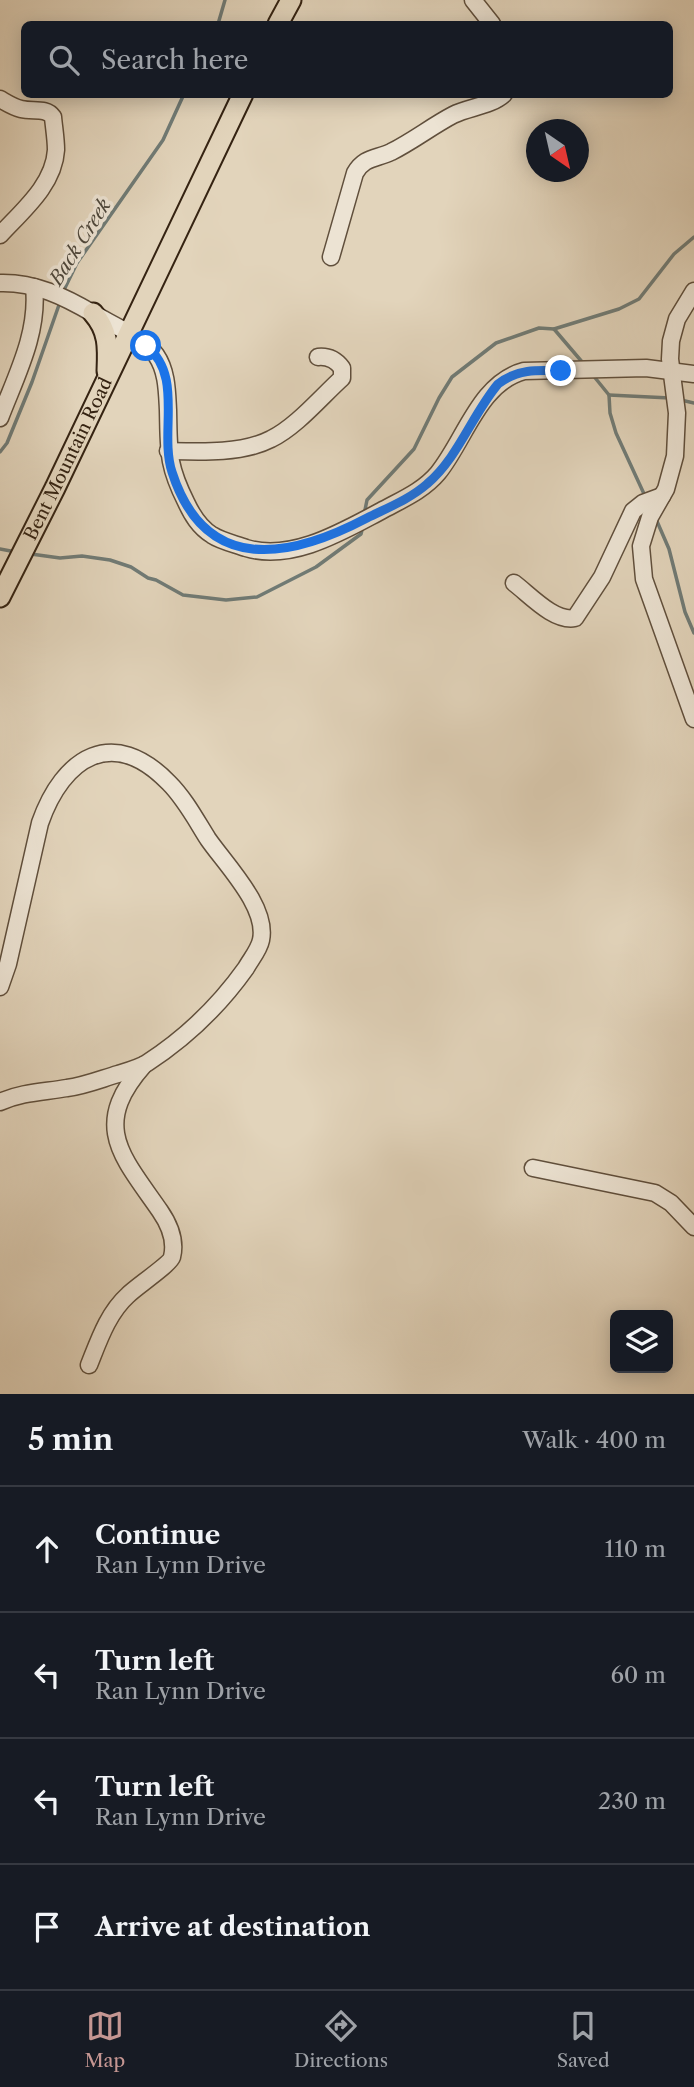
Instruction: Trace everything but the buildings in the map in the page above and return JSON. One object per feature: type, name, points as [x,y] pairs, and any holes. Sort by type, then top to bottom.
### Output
[{"type":"main road","points":[[280,21],[290,0]]},
{"type":"main road","name":"Bent Mountain Road","points":[[0,597],[241,98]]},
{"type":"main road","points":[[93,313],[106,334],[106,380]]},
{"type":"street","points":[[473,0],[490,21]]},
{"type":"street","points":[[331,257],[355,173],[361,163],[393,151],[457,113],[500,98]]},
{"type":"street","points":[[0,99],[16,108],[51,113],[56,148],[44,185],[0,235]]},
{"type":"street","points":[[0,283],[52,292],[93,313],[155,352],[166,380],[168,451],[177,486],[191,513],[205,530],[250,549],[285,549],[315,542],[414,494],[428,484],[449,458],[487,396],[498,384],[515,373],[646,368],[694,374]]},
{"type":"street","points":[[0,418],[34,321],[34,287]]},
{"type":"street","points":[[694,291],[684,304],[673,332],[671,370],[677,436],[671,476],[644,531],[641,546],[645,579],[694,719]]},
{"type":"street","points":[[168,451],[212,452],[260,444],[284,432],[342,378],[342,368],[337,362],[318,357]]},
{"type":"street","points":[[514,583],[554,614],[565,619],[575,618],[602,577],[633,511],[643,503],[662,496]]},
{"type":"street","points":[[0,987],[8,964],[40,823],[50,797],[68,774],[86,759],[98,754],[117,752],[143,762],[164,778],[187,804],[241,884],[258,915],[262,937],[253,958],[220,1002],[181,1038],[144,1065],[92,1082],[68,1088],[30,1092],[0,1102]]},
{"type":"street","points":[[89,1365],[116,1307],[154,1272],[169,1264],[172,1258],[172,1235],[167,1222],[122,1155],[114,1130],[122,1098],[144,1065]]},
{"type":"street","points":[[533,1168],[655,1193],[671,1203],[694,1227]]},
{"type":"waterway","name":"Back Creek","points":[[219,21],[225,0]]},
{"type":"waterway","name":"Back Creek","points":[[63,292],[77,263],[163,140],[182,98]]},
{"type":"waterway","points":[[364,515],[367,500],[414,449],[452,377],[496,343],[539,328],[554,329],[619,309],[639,299],[674,254],[694,237]]},
{"type":"waterway","name":"Back Creek","points":[[0,452],[7,443],[32,382],[60,302]]},
{"type":"waterway","points":[[554,329],[583,363]]},
{"type":"waterway","points":[[592,374],[609,395],[610,413],[616,433],[645,496]]},
{"type":"waterway","points":[[609,395],[670,398]]},
{"type":"waterway","points":[[681,400],[694,403]]},
{"type":"waterway","points":[[656,519],[669,549],[685,612],[694,633]]},
{"type":"waterway","points":[[31,554],[110,560],[131,567],[183,595],[226,600],[257,597],[316,567],[361,534],[363,526]]},
{"type":"waterway","points":[[0,549],[16,552]]},
{"type":"route","points":[[146,346],[155,352],[166,380],[168,451],[177,486],[197,523],[205,530],[250,549],[285,549],[315,542],[414,494],[437,475],[487,396],[498,384],[507,377],[524,371],[561,371]]}]
